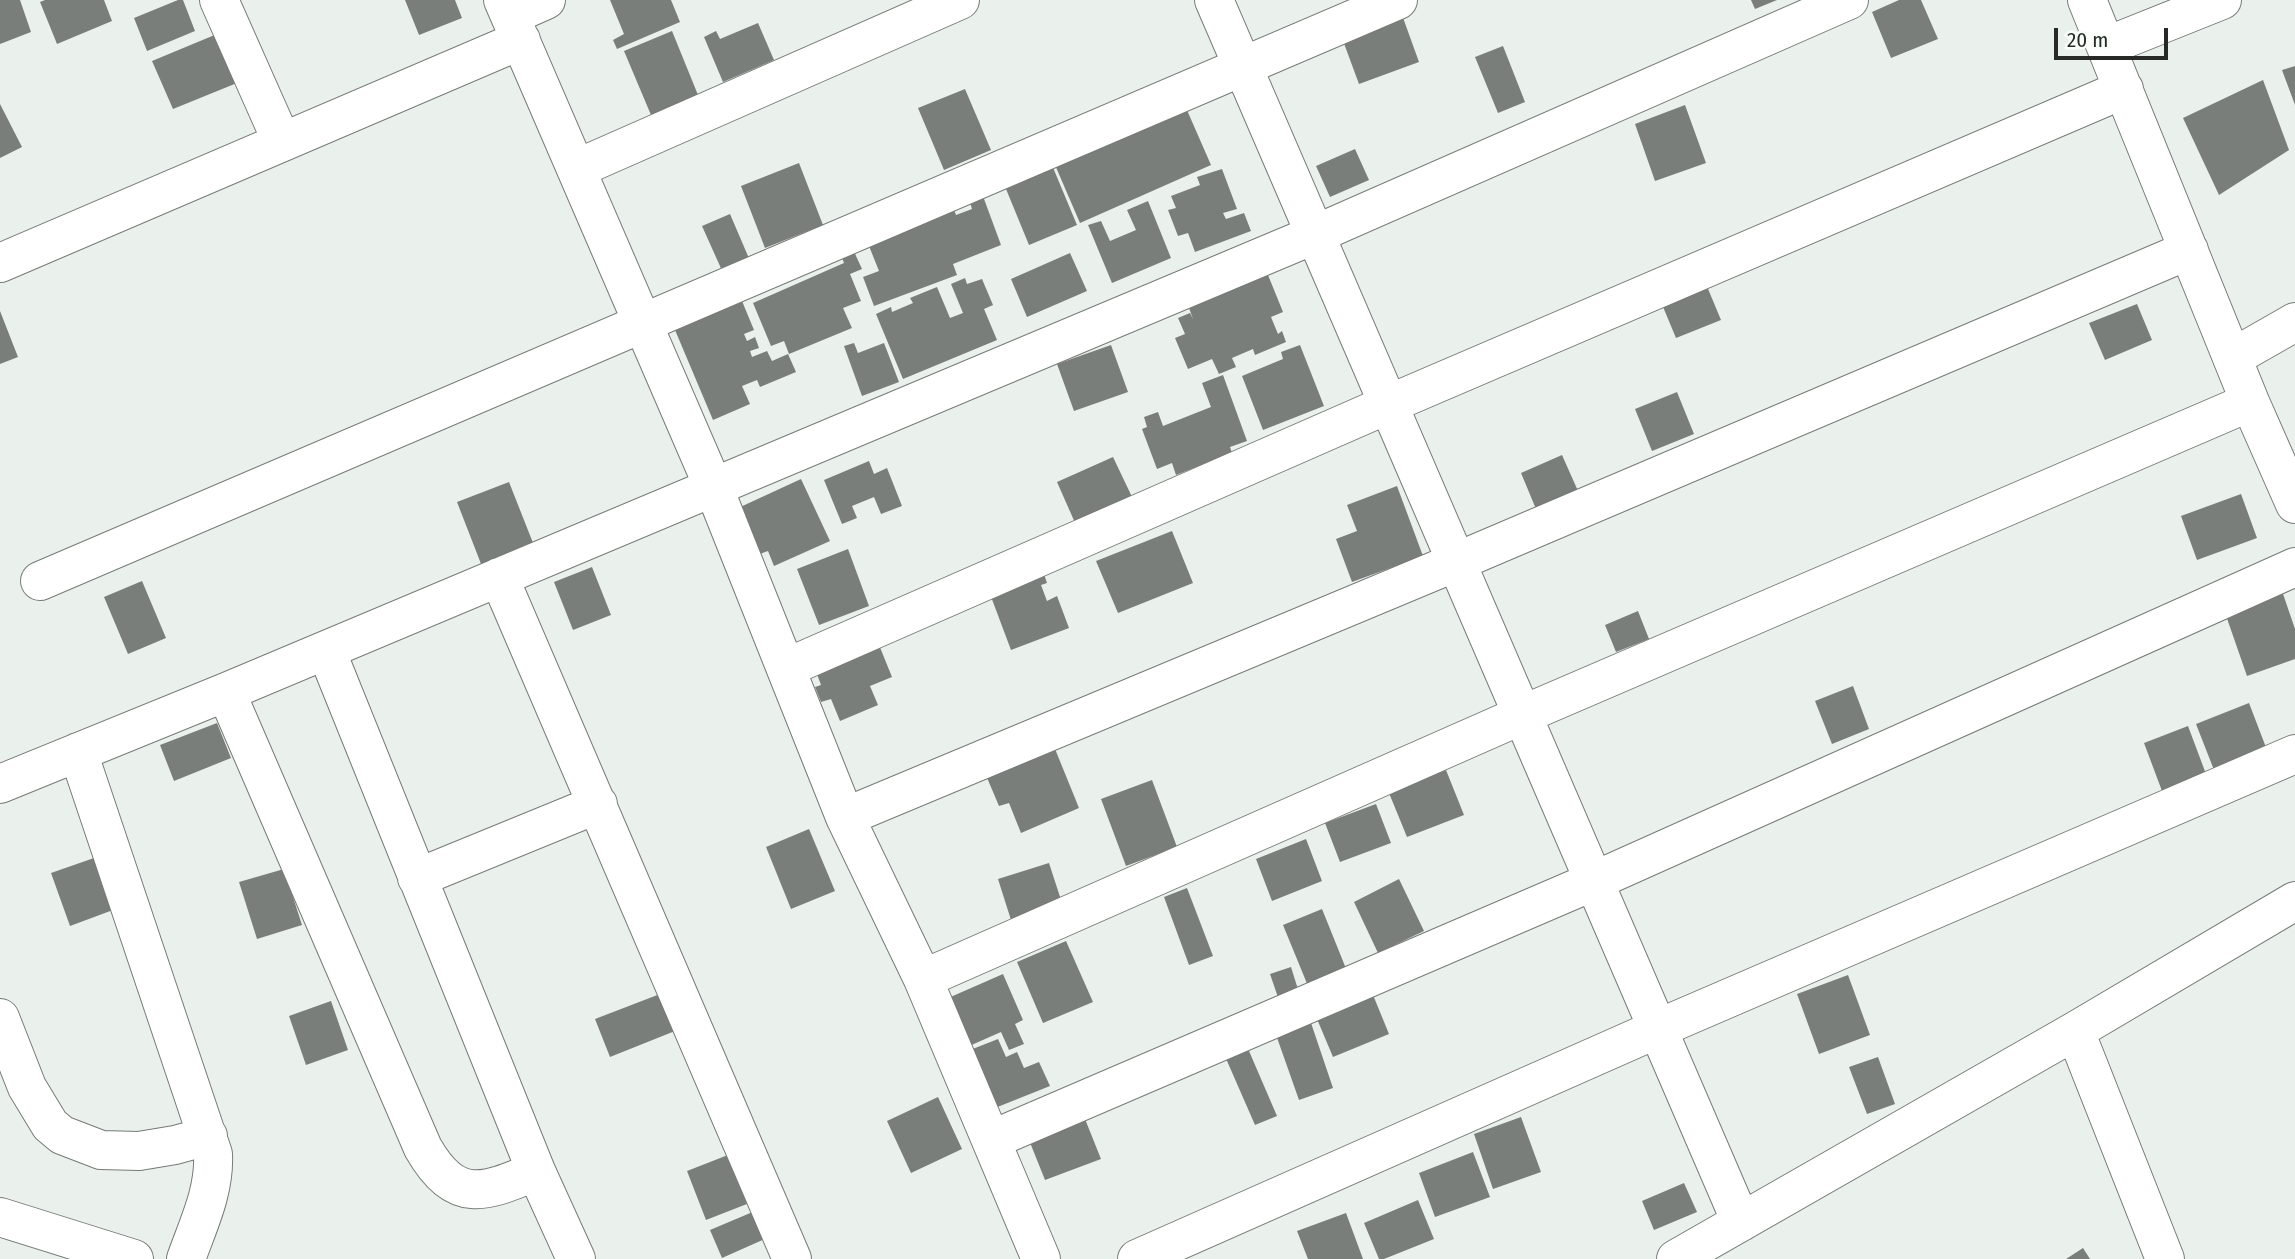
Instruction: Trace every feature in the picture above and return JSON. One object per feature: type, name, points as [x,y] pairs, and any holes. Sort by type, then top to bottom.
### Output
[{"type":"street","points":[[219,0],[282,142]]},
{"type":"street","points":[[4,249],[282,142],[546,0]]},
{"type":"street","points":[[576,169],[960,0]]},
{"type":"street","points":[[1214,0],[1741,1222]]},
{"type":"street","points":[[40,581],[1398,0]]},
{"type":"street","points":[[0,784],[226,692],[1316,234],[1849,0]]},
{"type":"street","points":[[2087,0],[2250,402],[2295,504]]},
{"type":"street","points":[[2106,46],[2222,0]]},
{"type":"street","points":[[511,19],[713,486],[845,817],[923,979],[1041,1259]]},
{"type":"street","points":[[786,668],[1389,404],[2124,89]]},
{"type":"street","points":[[845,817],[1456,562],[2189,250]]},
{"type":"street","points":[[2232,358],[2295,322]]},
{"type":"street","points":[[923,979],[1522,715],[2250,402]]},
{"type":"street","points":[[991,1140],[1594,881],[2295,567]]},
{"type":"street","points":[[499,577],[792,1259]]},
{"type":"street","points":[[326,650],[536,1171],[576,1259]]},
{"type":"street","points":[[226,692],[423,1148],[436,1170],[455,1184],[475,1189],[496,1188],[536,1171]]},
{"type":"street","points":[[78,752],[213,1154],[214,1173],[210,1191],[186,1259]]},
{"type":"street","points":[[1137,1259],[1657,1029],[2295,754]]},
{"type":"street","points":[[417,878],[598,804]]},
{"type":"street","points":[[1676,1259],[2075,1031],[2295,901]]},
{"type":"street","points":[[0,1018],[27,1087],[50,1125],[62,1135],[101,1150],[127,1151],[175,1145],[208,1136]]},
{"type":"street","points":[[2075,1031],[2165,1259]]},
{"type":"street","points":[[0,1217],[134,1259]]},
{"type":"building","points":[[0,0],[20,0],[31,32],[0,44]]},
{"type":"building","points":[[104,0],[112,21],[57,44],[40,2]]},
{"type":"building","points":[[183,0],[195,31],[147,51],[134,18]]},
{"type":"building","points":[[405,0],[455,0],[462,18],[419,35]]},
{"type":"building","points":[[610,0],[671,0],[680,22],[617,49],[613,40],[624,34]]},
{"type":"building","points":[[1751,0],[1777,0],[1755,9]]},
{"type":"building","points":[[1899,0],[1921,0],[1938,39],[1891,58],[1872,12]]},
{"type":"building","points":[[1402,15],[1419,62],[1359,84],[1342,38]]},
{"type":"building","points":[[758,23],[774,60],[723,82],[704,37],[716,31],[720,39]]},
{"type":"building","points":[[672,31],[698,95],[651,115],[624,51]]},
{"type":"building","points":[[217,34],[237,83],[173,109],[152,61]]},
{"type":"building","points":[[1503,46],[1525,102],[1498,113],[1475,57]]},
{"type":"building","points":[[2295,66],[2295,105],[2282,70]]},
{"type":"building","points":[[2263,80],[2289,150],[2219,195],[2183,118]]},
{"type":"building","points":[[965,89],[991,150],[944,170],[918,108]]},
{"type":"building","points":[[1183,101],[1211,165],[1080,223],[1052,158]]},
{"type":"building","points":[[0,104],[22,147],[0,158]]},
{"type":"building","points":[[1685,105],[1706,163],[1655,181],[1635,124]]},
{"type":"building","points":[[1355,149],[1369,180],[1330,197],[1316,166]]},
{"type":"building","points":[[1049,158],[1077,225],[1029,245],[1006,189],[1025,181],[1021,169]]},
{"type":"building","points":[[799,163],[823,225],[765,248],[741,186]]},
{"type":"building","points":[[1222,169],[1237,209],[1223,213],[1226,219],[1244,213],[1251,231],[1195,252],[1188,233],[1178,236],[1168,210],[1176,208],[1171,196],[1200,185],[1197,177]]},
{"type":"building","points":[[980,188],[1001,245],[953,264],[957,275],[874,306],[863,277],[879,271],[869,246],[949,197],[956,215],[972,209],[967,193]]},
{"type":"building","points":[[1148,201],[1171,258],[1112,283],[1088,225],[1101,221],[1110,241],[1136,230],[1127,210]]},
{"type":"building","points":[[730,214],[751,263],[724,275],[702,226]]},
{"type":"building","points":[[851,245],[862,269],[850,274],[861,301],[843,308],[852,328],[789,354],[784,341],[771,346],[753,303],[844,263],[839,250]]},
{"type":"building","points":[[1070,253],[1087,291],[1027,317],[1011,279]]},
{"type":"building","points":[[1268,275],[1283,312],[1271,317],[1278,334],[1282,331],[1286,342],[1255,355],[1253,349],[1232,358],[1236,367],[1219,374],[1212,359],[1188,369],[1175,338],[1185,334],[1178,318],[1190,313],[1193,319],[1189,308]]},
{"type":"building","points":[[965,278],[967,284],[982,279],[993,305],[984,309],[997,340],[903,379],[876,314],[891,307],[892,312],[913,303],[910,298],[937,287],[950,318],[963,313],[951,284]]},
{"type":"building","points":[[1706,284],[1721,320],[1676,338],[1661,302]]},
{"type":"building","points":[[742,301],[754,330],[744,334],[747,341],[755,337],[759,348],[750,351],[752,357],[767,351],[772,361],[788,354],[796,372],[760,387],[757,380],[742,386],[750,404],[713,420],[675,330]]},
{"type":"building","points":[[2137,304],[2152,340],[2105,360],[2089,323]]},
{"type":"building","points":[[0,311],[18,357],[0,364]]},
{"type":"building","points":[[854,343],[858,353],[884,343],[899,382],[862,396],[844,346]]},
{"type":"building","points":[[1111,345],[1128,392],[1074,411],[1057,364]]},
{"type":"building","points":[[1300,345],[1324,406],[1263,430],[1242,376],[1283,359],[1281,352]]},
{"type":"building","points":[[1223,375],[1247,441],[1230,447],[1232,453],[1176,475],[1172,463],[1157,469],[1142,429],[1147,427],[1144,417],[1158,412],[1163,426],[1211,407],[1202,383]]},
{"type":"building","points":[[1677,392],[1694,434],[1652,451],[1635,409]]},
{"type":"building","points":[[1562,455],[1578,491],[1536,509],[1521,473]]},
{"type":"building","points":[[1113,457],[1133,499],[1076,525],[1057,482]]},
{"type":"building","points":[[869,461],[874,474],[887,468],[902,506],[881,514],[874,497],[852,506],[857,518],[842,524],[824,480]]},
{"type":"building","points":[[801,479],[830,541],[774,566],[768,551],[757,555],[736,509]]},
{"type":"building","points":[[509,482],[535,548],[483,569],[457,502]]},
{"type":"building","points":[[1397,486],[1423,556],[1352,582],[1336,539],[1357,531],[1347,505]]},
{"type":"building","points":[[2241,494],[2257,538],[2197,560],[2181,516]]},
{"type":"building","points":[[1172,531],[1193,583],[1118,613],[1096,561]]},
{"type":"building","points":[[848,549],[869,606],[819,625],[797,569]]},
{"type":"building","points":[[1041,565],[1047,583],[1041,585],[1047,601],[1057,596],[1069,628],[1011,650],[987,586]]},
{"type":"building","points":[[592,567],[611,615],[573,630],[554,582]]},
{"type":"building","points":[[142,581],[166,638],[128,654],[104,597]]},
{"type":"building","points":[[2281,588],[2295,629],[2295,659],[2247,676],[2223,607]]},
{"type":"building","points":[[1638,611],[1649,639],[1616,652],[1605,625]]},
{"type":"building","points":[[877,640],[892,677],[870,686],[878,705],[840,721],[831,699],[821,702],[815,687],[821,685],[814,666]]},
{"type":"building","points":[[1853,686],[1869,729],[1832,744],[1815,701]]},
{"type":"building","points":[[2249,703],[2267,750],[2214,770],[2196,724]]},
{"type":"building","points":[[217,723],[231,758],[174,781],[160,745]]},
{"type":"building","points":[[2188,726],[2206,774],[2162,791],[2144,743]]},
{"type":"building","points":[[1053,744],[1079,808],[1021,833],[1009,803],[999,806],[985,773]]},
{"type":"building","points":[[1446,770],[1464,815],[1407,837],[1389,793]]},
{"type":"building","points":[[1152,780],[1177,847],[1126,866],[1101,799]]},
{"type":"building","points":[[1376,804],[1391,843],[1340,862],[1325,823]]},
{"type":"building","points":[[809,829],[835,891],[791,909],[766,847]]},
{"type":"building","points":[[1306,839],[1322,881],[1272,901],[1256,859]]},
{"type":"building","points":[[94,858],[113,910],[70,926],[51,873]]},
{"type":"building","points":[[1049,863],[1062,903],[1011,920],[998,879]]},
{"type":"building","points":[[284,869],[302,925],[257,939],[239,882]]},
{"type":"building","points":[[1399,879],[1424,931],[1378,953],[1354,902]]},
{"type":"building","points":[[1187,888],[1213,956],[1189,965],[1164,897]]},
{"type":"building","points":[[1322,909],[1347,971],[1308,986],[1283,925]]},
{"type":"building","points":[[1066,941],[1093,1002],[1043,1023],[1017,962]]},
{"type":"building","points":[[1291,967],[1301,999],[1281,1006],[1270,974]]},
{"type":"building","points":[[1003,974],[1023,1020],[1015,1024],[1024,1044],[1009,1050],[1001,1032],[967,1047],[946,999]]},
{"type":"building","points":[[1848,975],[1870,1035],[1819,1054],[1797,994]]},
{"type":"building","points":[[660,994],[675,1031],[610,1057],[595,1019]]},
{"type":"building","points":[[1373,995],[1389,1034],[1333,1057],[1317,1019]]},
{"type":"building","points":[[331,1001],[348,1050],[306,1065],[289,1016]]},
{"type":"building","points":[[1310,1020],[1333,1088],[1299,1100],[1275,1032]]},
{"type":"building","points":[[998,1039],[1006,1057],[1017,1052],[1024,1068],[1039,1062],[1050,1086],[990,1110],[965,1052]]},
{"type":"building","points":[[1246,1044],[1277,1116],[1255,1125],[1224,1054]]},
{"type":"building","points":[[1878,1057],[1895,1104],[1867,1114],[1849,1067]]},
{"type":"building","points":[[938,1097],[962,1149],[911,1173],[887,1121]]},
{"type":"building","points":[[1083,1114],[1101,1159],[1045,1180],[1027,1135]]},
{"type":"building","points":[[1521,1117],[1541,1172],[1493,1189],[1474,1134]]},
{"type":"building","points":[[1473,1152],[1490,1197],[1435,1217],[1419,1173]]},
{"type":"building","points":[[733,1153],[752,1202],[706,1220],[687,1171]]},
{"type":"building","points":[[1684,1183],[1697,1212],[1654,1230],[1642,1201]]},
{"type":"building","points":[[1418,1200],[1434,1239],[1379,1259],[1364,1223]]},
{"type":"building","points":[[755,1211],[767,1238],[722,1258],[710,1230]]},
{"type":"building","points":[[1346,1213],[1363,1259],[1308,1259],[1297,1231]]},
{"type":"building","points":[[2083,1248],[2090,1259],[2066,1259]]}]
